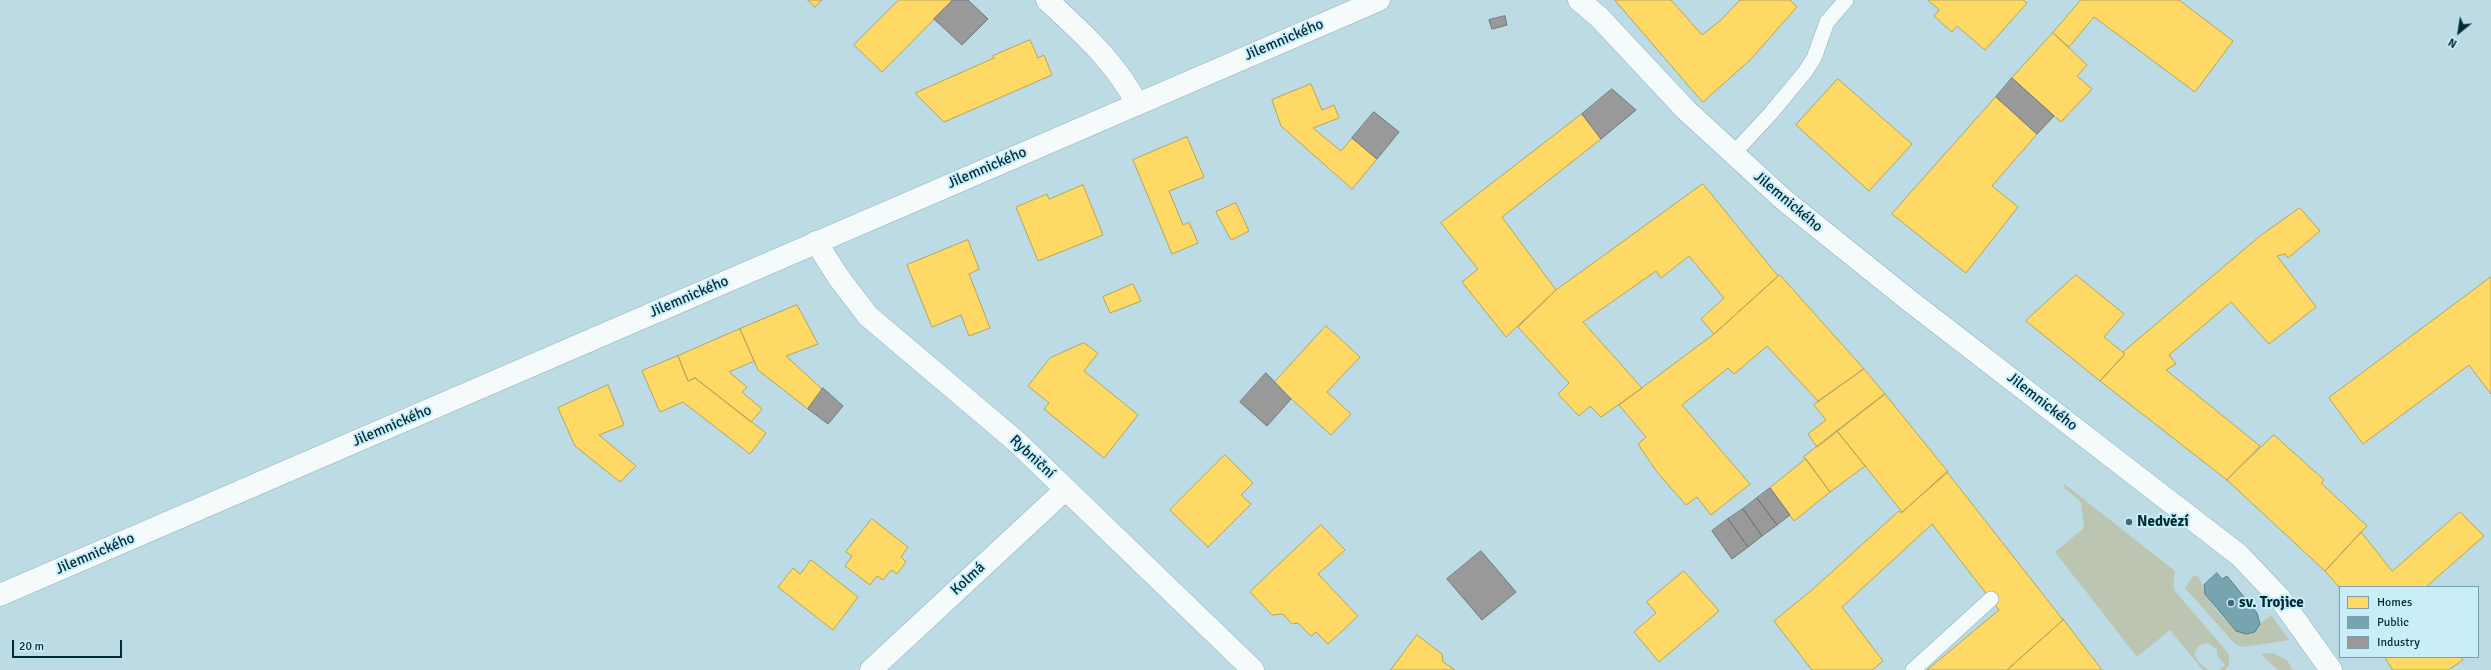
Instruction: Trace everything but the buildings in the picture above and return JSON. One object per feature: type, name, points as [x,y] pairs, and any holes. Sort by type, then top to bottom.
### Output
[{"type":"main road","points":[[1047,0],[1110,62],[1126,83],[1137,104]]},
{"type":"main road","name":"Jilemnického","points":[[0,595],[1379,0]]},
{"type":"main road","name":"Jilemnického","points":[[1579,0],[1599,17],[1686,110],[1784,200],[1906,298],[2239,555],[2279,597],[2331,670]]},
{"type":"main road","name":"Rybniční","points":[[816,242],[839,278],[868,316],[1017,442],[1254,670]]},
{"type":"main road","name":"Kolmá","points":[[870,670],[1066,489]]},
{"type":"lane","points":[[1733,154],[1805,72],[1814,58],[1827,22],[1846,0]]},
{"type":"lane","points":[[1913,670],[1992,599]]},
{"type":"green space","points":[[2063,483],[2175,571],[2173,585],[2175,591],[2229,654],[2229,666],[2225,670],[2219,670],[2225,665],[2217,656],[2217,650],[2208,643],[2199,645],[2194,654],[2199,662],[2208,670],[2203,670],[2170,630],[2137,657],[2055,552],[2084,528],[2081,502],[2065,488]]},
{"type":"green space","points":[[2193,576],[2197,576],[2201,581],[2204,593],[2220,615],[2233,627],[2247,633],[2255,632],[2260,624],[2271,615],[2289,640],[2243,647],[2235,644],[2185,588]]},
{"type":"green space","points":[[2273,653],[2287,660],[2293,670],[2278,670],[2261,654]]},
{"type":"place","name":"Nedvězí","points":[[2129,522]]},
{"type":"place","name":"sv. Trojice","points":[[2231,603]]}]
